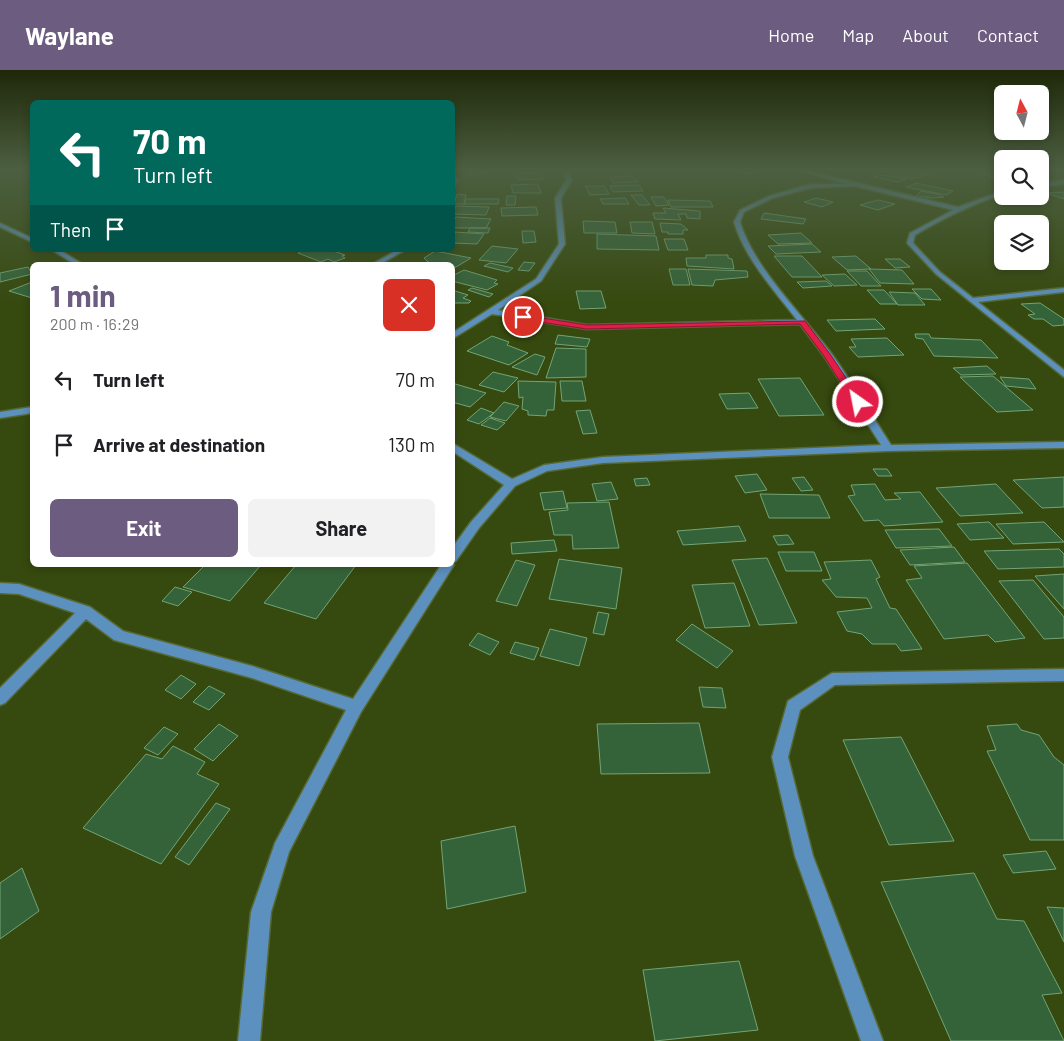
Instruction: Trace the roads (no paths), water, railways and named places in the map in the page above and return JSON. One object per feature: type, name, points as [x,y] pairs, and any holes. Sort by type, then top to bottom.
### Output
[{"type":"street","points":[[455,335],[539,280],[562,244],[559,214]]},
{"type":"street","points":[[740,214],[737,222],[740,232],[757,263],[828,355],[888,448]]},
{"type":"street","points":[[947,214],[912,234],[910,243],[938,273],[1064,374]]},
{"type":"street","points":[[0,225],[30,239]]},
{"type":"street","points":[[58,252],[76,262]]},
{"type":"street","points":[[380,262],[398,252]]},
{"type":"street","points":[[973,300],[1064,290]]},
{"type":"street","points":[[493,312],[587,327],[802,322]]},
{"type":"street","points":[[0,415],[30,410]]},
{"type":"street","points":[[455,554],[475,525],[511,484],[544,468],[603,460],[888,448],[1064,445]]},
{"type":"street","points":[[455,448],[511,484]]},
{"type":"street","points":[[249,1041],[261,912],[281,849],[356,707],[447,567]]},
{"type":"street","points":[[0,588],[19,589],[85,611],[119,636],[252,672],[356,707]]},
{"type":"street","points":[[0,698],[85,611]]},
{"type":"street","points":[[872,1041],[804,856],[780,757],[793,706],[832,679],[1064,675]]}]
